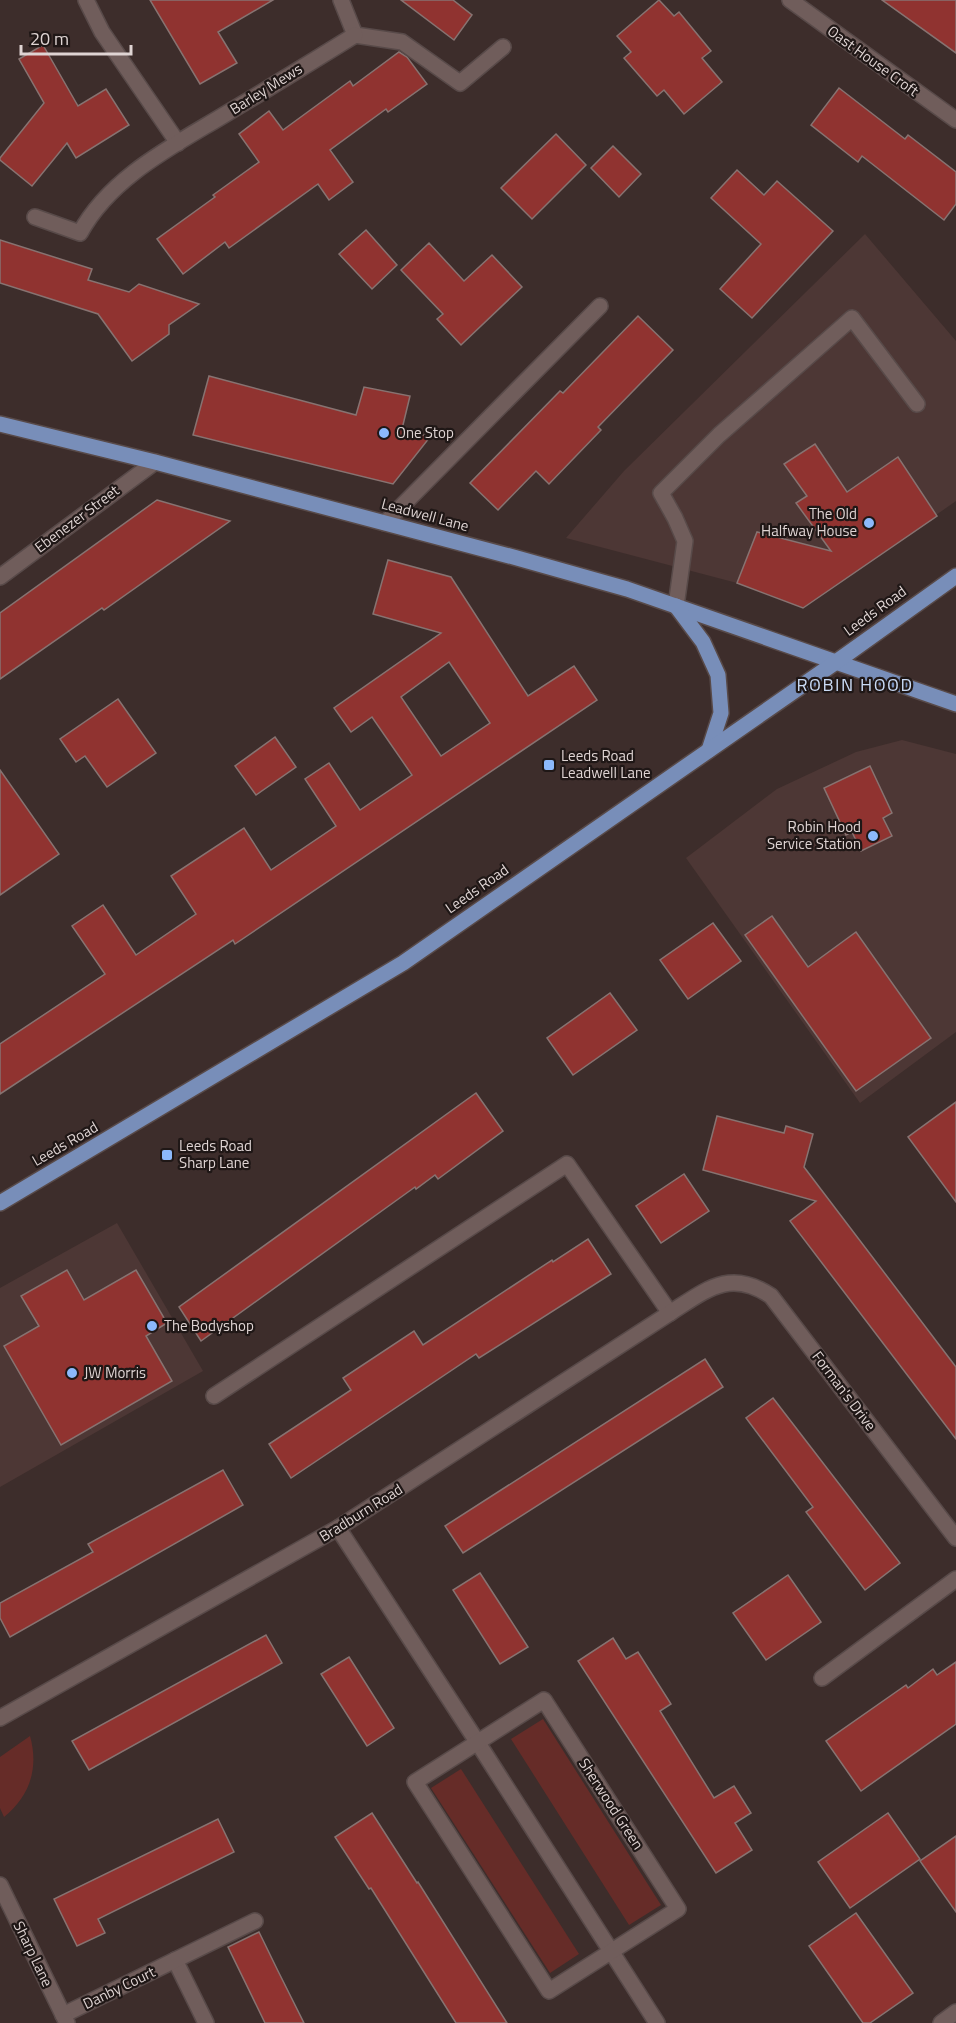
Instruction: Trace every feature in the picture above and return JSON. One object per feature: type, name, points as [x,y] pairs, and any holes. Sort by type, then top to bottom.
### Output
[{"type":"main road","name":"Leadwell Lane","points":[[0,424],[155,462],[627,589],[956,704]]},
{"type":"main road","name":"Leeds Road","points":[[0,1203],[403,963],[956,576]]},
{"type":"main road","points":[[676,606],[703,642],[718,675],[721,712],[709,750]]},
{"type":"street","points":[[86,0],[102,32],[178,143]]},
{"type":"street","points":[[341,0],[355,35],[402,42],[460,83],[503,47]]},
{"type":"street","name":"Oast House Croft","points":[[790,0],[956,120]]},
{"type":"street","name":"Barley Mews","points":[[35,217],[80,233],[103,200],[125,180],[178,143],[355,35]]},
{"type":"street","points":[[385,523],[600,306]]},
{"type":"street","points":[[676,606],[685,542],[661,493],[719,435],[852,318],[917,404]]},
{"type":"street","name":"Ebenezer Street","points":[[0,577],[155,462]]},
{"type":"street","points":[[214,1396],[567,1164],[670,1313]]},
{"type":"street","name":"Forman's Drive","points":[[710,1288],[726,1282],[742,1282],[758,1287],[771,1296],[956,1538]]},
{"type":"street","name":"Bradburn Road","points":[[0,1718],[338,1528],[710,1288]]},
{"type":"street","points":[[338,1528],[657,2023]]},
{"type":"street","points":[[822,1678],[956,1579]]},
{"type":"street","name":"Sherwood Green","points":[[544,1700],[678,1909],[612,1951],[549,1991],[415,1782],[544,1700]]},
{"type":"street","name":"Sharp Lane","points":[[0,1885],[65,2019]]},
{"type":"street","name":"Danby Court","points":[[65,2019],[175,1960],[255,1921]]},
{"type":"street","points":[[175,1960],[206,2023]]},
{"type":"street","points":[[941,2023],[956,2012]]},
{"type":"shaded area","points":[[865,234],[956,341],[956,501],[803,608],[737,583],[566,538],[624,471]]},
{"type":"shaded area","points":[[902,740],[956,754],[956,1032],[860,1103],[686,858],[777,789],[856,752]]},
{"type":"shaded area","points":[[117,1223],[203,1371],[0,1487],[0,1288]]},
{"type":"shaded area","points":[[543,1719],[661,1905],[629,1925],[511,1739]]},
{"type":"shaded area","points":[[30,1736],[33,1748],[33,1770],[30,1781],[20,1800],[4,1817],[0,1808],[0,1757]]},
{"type":"shaded area","points":[[461,1769],[579,1954],[550,1973],[431,1788]]},
{"type":"building","points":[[150,0],[273,0],[218,32],[237,63],[200,84]]},
{"type":"building","points":[[401,0],[453,0],[472,15],[454,40]]},
{"type":"building","points":[[659,0],[674,16],[679,12],[711,51],[702,58],[722,82],[684,114],[664,90],[657,96],[624,58],[631,52],[617,36]]},
{"type":"building","points":[[882,0],[956,0],[956,53]]},
{"type":"building","points":[[43,45],[78,106],[106,89],[129,125],[76,158],[67,143],[32,186],[0,158],[44,103],[19,59]]},
{"type":"building","points":[[399,52],[407,57],[427,84],[388,112],[386,109],[330,150],[353,182],[329,200],[318,184],[229,248],[225,242],[183,274],[157,239],[259,162],[239,134],[269,111],[283,130],[350,81],[353,86]]},
{"type":"building","points":[[839,88],[905,139],[908,135],[956,172],[956,204],[944,220],[862,156],[858,162],[811,125]]},
{"type":"building","points":[[556,134],[586,165],[532,219],[501,188]]},
{"type":"building","points":[[613,146],[641,174],[619,197],[591,168]]},
{"type":"building","points":[[737,170],[764,195],[777,181],[833,231],[752,318],[720,289],[761,244],[711,198]]},
{"type":"building","points":[[366,230],[397,265],[372,289],[339,254]]},
{"type":"building","points":[[0,240],[92,269],[88,280],[129,292],[139,284],[199,304],[169,325],[169,334],[132,361],[98,314],[0,283]]},
{"type":"building","points":[[429,243],[464,281],[492,255],[522,287],[461,345],[437,319],[443,314],[401,270]]},
{"type":"building","points":[[638,316],[673,350],[598,427],[601,430],[549,484],[536,471],[498,510],[470,483]]},
{"type":"building","points":[[209,376],[356,415],[364,387],[410,396],[402,429],[430,437],[393,484],[193,435]]},
{"type":"building","name":"The Old Halfway House","points":[[815,444],[847,492],[898,457],[937,516],[803,608],[737,583],[757,532],[831,551],[796,503],[807,496],[784,464]]},
{"type":"building","points":[[157,500],[230,521],[104,610],[102,608],[0,679],[0,613]]},
{"type":"building","points":[[388,560],[451,577],[528,696],[574,666],[597,700],[235,944],[233,940],[0,1094],[0,1044],[105,974],[72,926],[103,905],[136,955],[196,914],[171,876],[244,828],[271,870],[336,826],[305,779],[329,763],[360,810],[412,775],[372,717],[351,732],[334,708],[441,633],[373,614]],"holes":[[[449,662],[490,723],[441,756],[401,697]]]},
{"type":"building","points":[[118,699],[156,753],[107,787],[85,756],[76,762],[60,739]]},
{"type":"building","points":[[275,737],[296,767],[256,795],[235,766]]},
{"type":"building","points":[[870,766],[892,813],[883,818],[892,836],[861,851],[852,832],[846,835],[824,788]]},
{"type":"building","points":[[0,770],[59,854],[0,895]]},
{"type":"building","points":[[772,916],[808,967],[856,932],[931,1038],[856,1091],[745,935]]},
{"type":"building","points":[[713,923],[741,961],[688,999],[660,960]]},
{"type":"building","points":[[610,993],[637,1030],[573,1075],[547,1038]]},
{"type":"building","points":[[476,1093],[503,1131],[438,1179],[435,1175],[416,1189],[415,1187],[201,1341],[179,1307]]},
{"type":"building","points":[[956,1102],[956,1202],[908,1137]]},
{"type":"building","points":[[717,1116],[784,1133],[786,1126],[813,1134],[804,1167],[956,1367],[956,1439],[790,1221],[816,1201],[703,1170]]},
{"type":"building","points":[[684,1174],[709,1211],[661,1243],[636,1206]]},
{"type":"building","points":[[588,1239],[611,1274],[479,1358],[476,1354],[291,1478],[269,1444],[351,1390],[343,1378],[414,1331],[423,1345]]},
{"type":"building","points":[[67,1270],[84,1300],[136,1270],[167,1323],[146,1336],[172,1381],[61,1445],[4,1346],[39,1326],[21,1296]]},
{"type":"building","points":[[705,1359],[723,1387],[463,1553],[445,1526]]},
{"type":"building","points":[[773,1398],[900,1563],[865,1590],[806,1512],[813,1507],[746,1418]]},
{"type":"building","points":[[223,1470],[243,1505],[10,1637],[0,1618],[0,1603],[93,1552],[88,1544]]},
{"type":"building","points":[[480,1573],[528,1647],[500,1664],[453,1590]]},
{"type":"building","points":[[788,1575],[821,1622],[766,1660],[733,1613]]},
{"type":"building","points":[[266,1635],[282,1663],[89,1770],[72,1741]]},
{"type":"building","points":[[613,1638],[626,1659],[638,1652],[671,1704],[660,1711],[714,1798],[734,1786],[751,1813],[735,1823],[752,1850],[716,1873],[578,1661]]},
{"type":"building","points":[[349,1657],[394,1728],[367,1746],[321,1674]]},
{"type":"building","points":[[956,1662],[956,1724],[861,1791],[826,1741],[906,1685],[908,1688],[933,1669],[937,1675]]},
{"type":"building","points":[[372,1813],[507,2023],[456,2023],[371,1888],[369,1889],[335,1837]]},
{"type":"building","points":[[888,1813],[920,1859],[850,1908],[818,1862]]},
{"type":"building","points":[[218,1819],[234,1852],[98,1919],[105,1933],[77,1946],[54,1899]]},
{"type":"building","points":[[956,1836],[956,1912],[920,1861]]},
{"type":"building","points":[[856,1913],[913,1993],[870,2023],[863,2023],[809,1946]]},
{"type":"building","points":[[259,1932],[304,2023],[265,2023],[228,1947]]},
{"type":"place","name":"One Stop","points":[[384,433]]},
{"type":"place","name":"The Old Halfway House","points":[[869,523]]},
{"type":"place","name":"Leeds Road Leadwell Lane","points":[[549,765]]},
{"type":"place","name":"Robin Hood Service Station","points":[[873,836]]},
{"type":"place","name":"Leeds Road Sharp Lane","points":[[167,1155]]},
{"type":"place","name":"The Bodyshop","points":[[152,1326]]},
{"type":"place","name":"JW Morris","points":[[72,1373]]},
{"type":"district","name":"ROBIN HOOD","points":[[855,685]]}]
